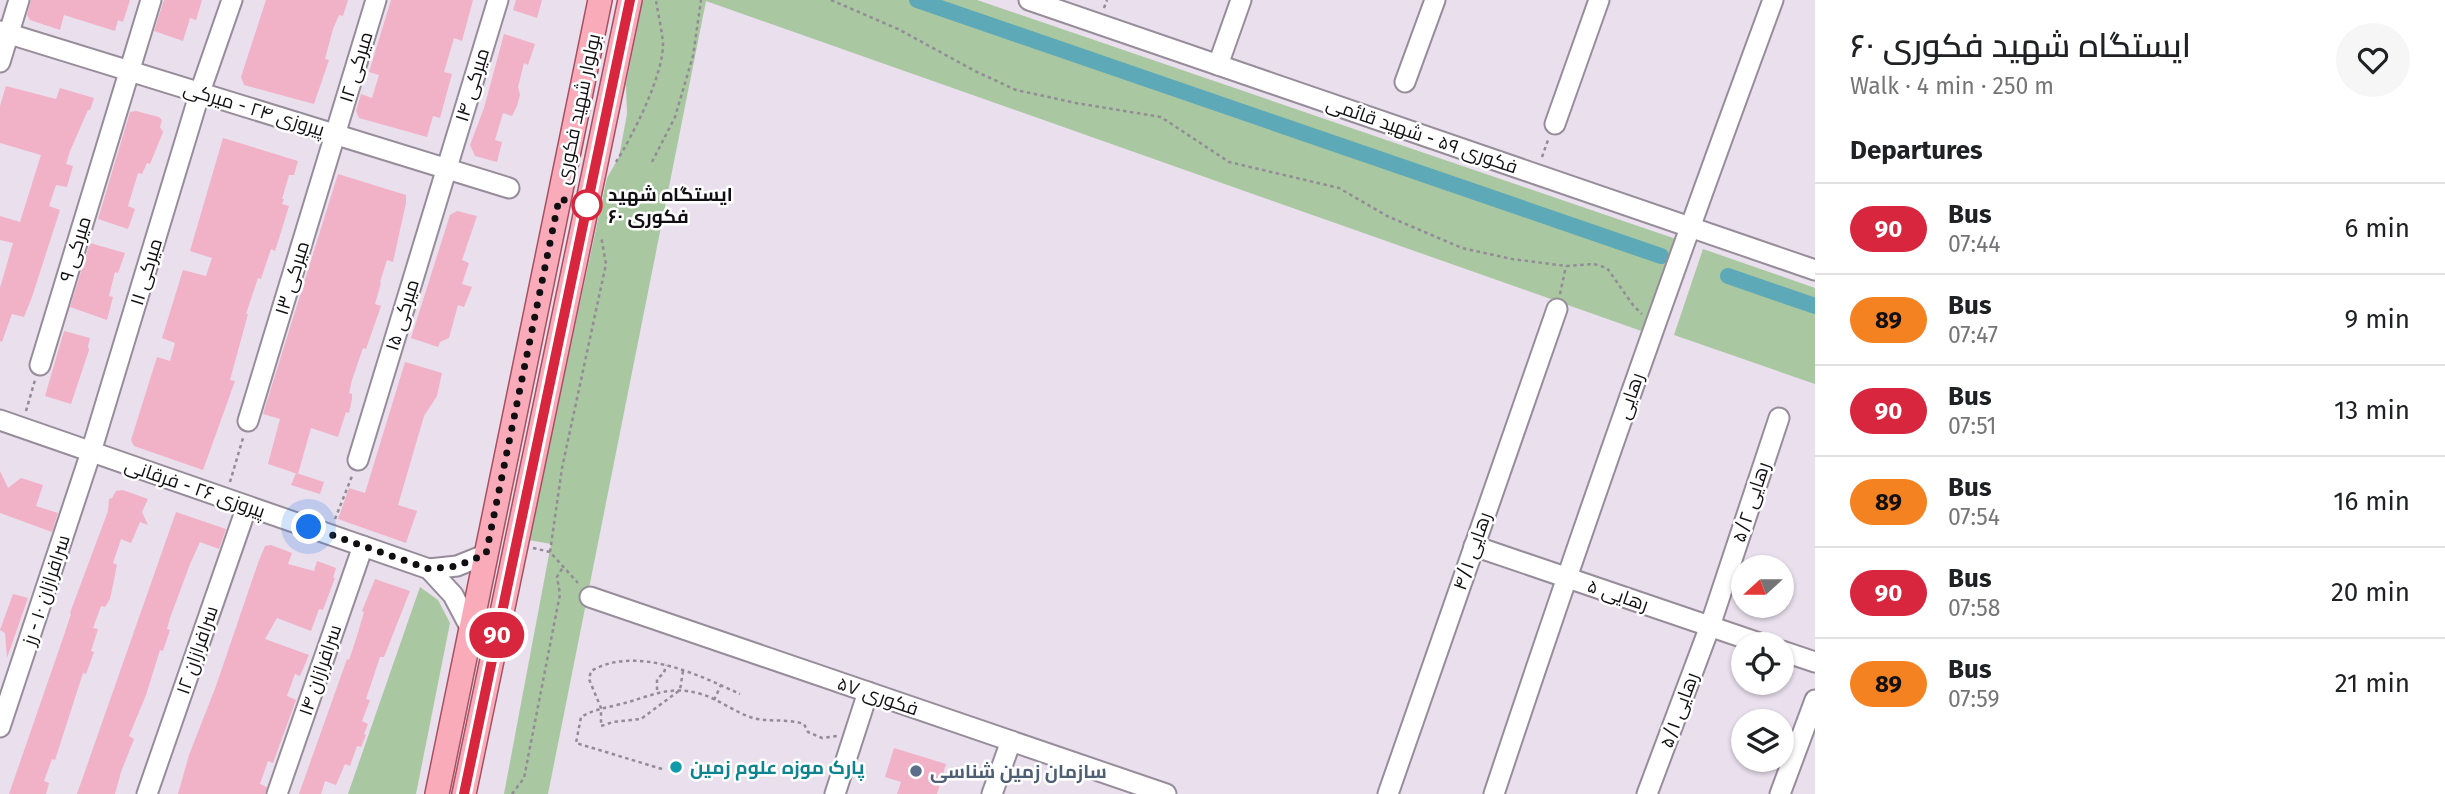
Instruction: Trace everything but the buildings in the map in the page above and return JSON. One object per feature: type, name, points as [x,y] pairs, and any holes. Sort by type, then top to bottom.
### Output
[{"type":"main road","name":"بولوار شهید فکوری","points":[[437,794],[600,0]]},
{"type":"main road","name":"بولوار شهید فکوری","points":[[464,794],[630,0]]},
{"type":"street","points":[[0,62],[4,32],[19,0]]},
{"type":"street","name":"میرکی ۹","points":[[40,365],[151,0]]},
{"type":"street","name":"میرکی ۱۱","points":[[91,452],[200,92],[232,0]]},
{"type":"street","name":"میرکی ۱۲","points":[[335,135],[376,0]]},
{"type":"street","name":"میرکی ۱۴","points":[[447,169],[498,0]]},
{"type":"street","name":"فکوری ۵۹ - شهید قائمی","points":[[1029,0],[1815,270]]},
{"type":"street","points":[[1218,65],[1241,0]]},
{"type":"street","points":[[1405,82],[1435,0]]},
{"type":"street","points":[[1555,124],[1599,0]]},
{"type":"street","name":"رهایی","points":[[1494,794],[1654,326],[1773,0]]},
{"type":"street","name":"پیروزی ۲۴ - میرکی","points":[[4,32],[509,188]]},
{"type":"street","name":"میرکی ۱۳","points":[[248,421],[335,135]]},
{"type":"street","name":"میرکی ۱۵","points":[[358,460],[447,169]]},
{"type":"street","name":"رهایی ۴/۱","points":[[1388,794],[1557,309]]},
{"type":"street","name":"رهایی ۵/۲","points":[[1710,626],[1779,418]]},
{"type":"street","name":"پیروزی ۲۶ - فرقانی","points":[[0,420],[429,569]]},
{"type":"street","name":"سرافرازان ۱۰ - رز","points":[[0,727],[91,452]]},
{"type":"street","name":"سرافرازان ۱۲","points":[[147,794],[247,506]]},
{"type":"street","name":"سرافرازان ۱۴","points":[[277,794],[363,546]]},
{"type":"street","name":"رهایی ۵","points":[[1474,546],[1731,633]]},
{"type":"street","points":[[429,569],[457,566],[486,554]]},
{"type":"street","points":[[429,569],[453,595],[471,629]]},
{"type":"street","name":"فکوری ۵۷","points":[[590,597],[1011,741],[1138,790],[1166,794]]},
{"type":"street","name":"رهایی ۵/۱","points":[[1647,794],[1710,626]]},
{"type":"street","points":[[1794,655],[1815,662]]},
{"type":"street","points":[[835,794],[868,692]]},
{"type":"street","points":[[1780,794],[1815,700]]},
{"type":"street","points":[[992,794],[1011,741]]},
{"type":"path","points":[[614,166],[631,138],[657,75],[663,45],[656,0]]},
{"type":"path","points":[[652,162],[675,117],[692,56],[702,0]]},
{"type":"path","points":[[831,0],[898,29],[1016,90],[1161,117],[1229,162],[1339,188],[1387,216],[1462,248],[1512,259],[1566,266],[1594,264],[1607,268],[1633,305],[1654,326]]},
{"type":"path","points":[[1535,174],[1555,124]]},
{"type":"path","points":[[550,552],[562,468],[606,264],[600,232]]},
{"type":"path","points":[[1557,309],[1566,266]]},
{"type":"path","points":[[21,428],[40,365]]},
{"type":"path","points":[[225,498],[248,421]]},
{"type":"path","points":[[330,535],[358,460]]},
{"type":"path","points":[[516,545],[550,552],[590,597]]},
{"type":"path","points":[[512,794],[524,778],[560,594],[557,577],[563,567]]},
{"type":"path","points":[[683,671],[680,690],[641,719],[601,726],[601,708],[589,679],[591,671],[613,663],[632,660],[666,665],[683,671],[721,685],[740,694]]},
{"type":"path","points":[[657,691],[657,680],[664,673],[666,665]]},
{"type":"path","points":[[714,700],[721,685]]},
{"type":"path","points":[[662,769],[576,743],[581,717],[657,691],[680,690],[702,694],[752,718],[790,719],[804,724],[808,732],[822,738],[854,734]]},
{"type":"green space","points":[[643,0],[977,0],[1676,239],[1647,333],[706,1],[548,794],[504,794],[551,544],[529,540],[607,178],[619,157],[627,114],[626,84]]},
{"type":"green space","points":[[1703,249],[1815,288],[1815,384],[1674,335]]},
{"type":"green space","points":[[420,587],[438,600],[450,623],[416,794],[348,794]]},
{"type":"waterway","points":[[917,0],[1661,256]]},
{"type":"waterway","points":[[1728,276],[1815,306]]},
{"type":"bus line","name":"90","points":[[464,794],[630,0]]},
{"type":"place","name":"ایستگاه شهید فکوری ۶۰","points":[[587,205]]},
{"type":"place","name":"پارک موزه علوم زمین","points":[[676,767]]},
{"type":"place","name":"سازمان زمین شناسی","points":[[916,771]]},
{"type":"route","points":[[309,527],[429,569],[457,566],[486,554],[559,199],[587,205]]}]
